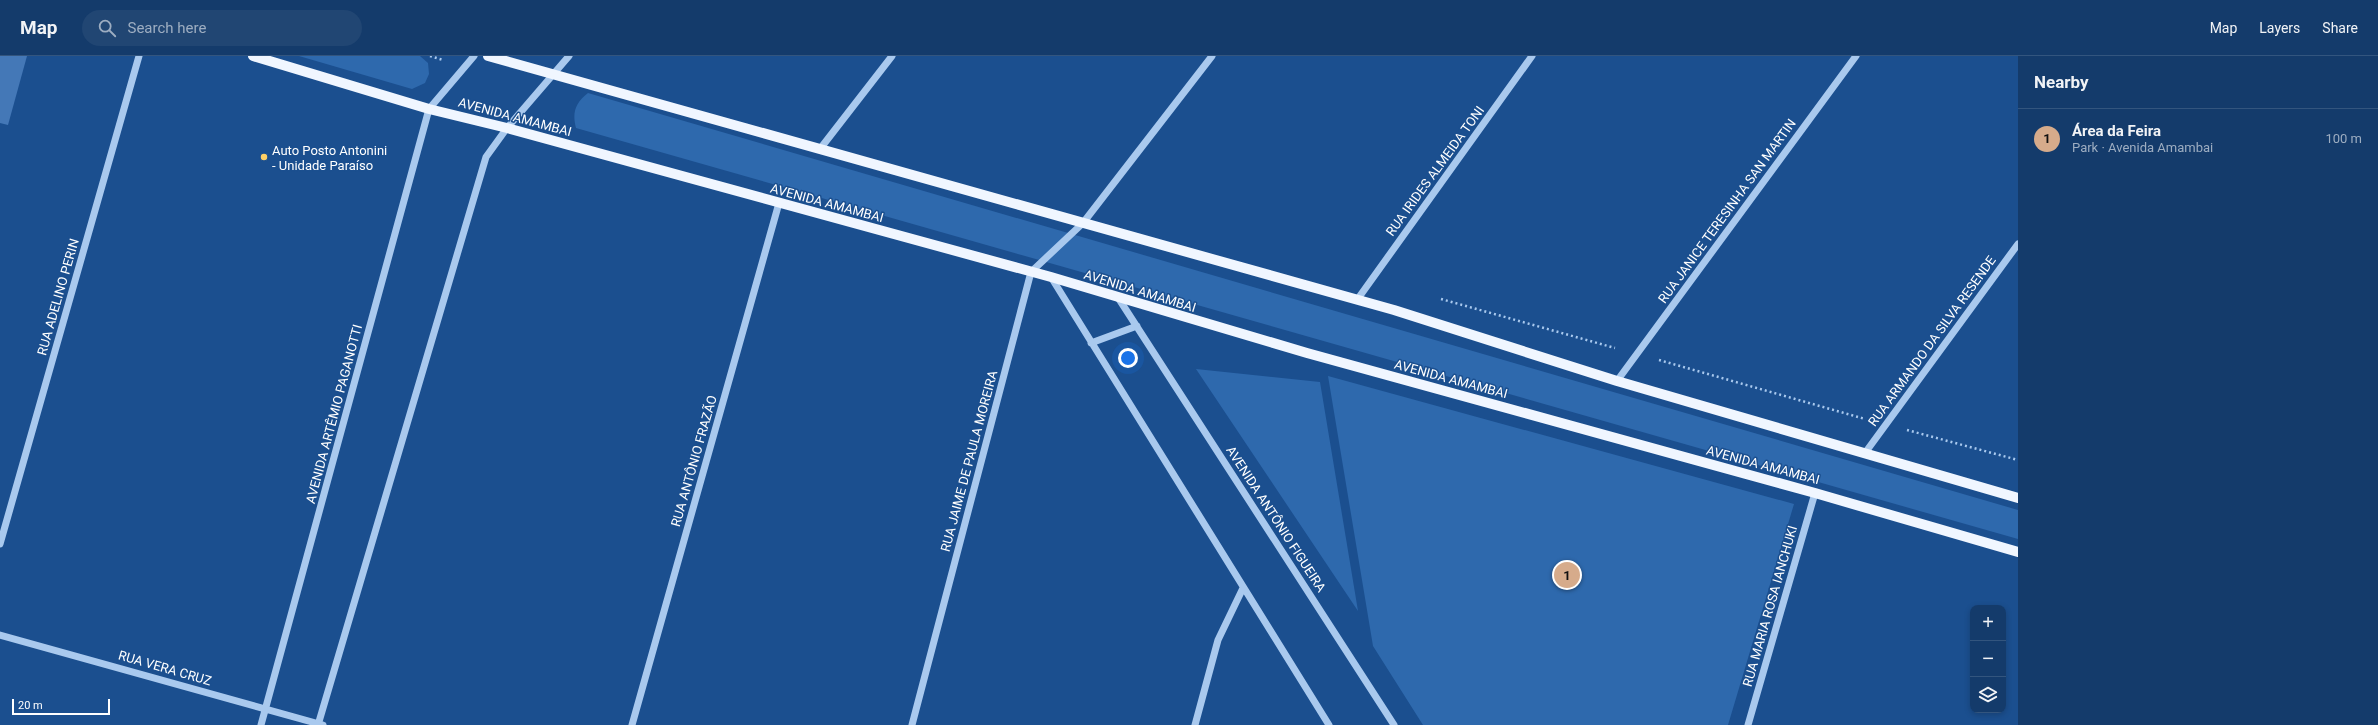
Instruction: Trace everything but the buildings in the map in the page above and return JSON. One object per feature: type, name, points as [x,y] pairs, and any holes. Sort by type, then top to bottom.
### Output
[{"type":"main road","name":"AVENIDA AMAMBAI","points":[[253,56],[429,109],[507,128],[1051,277],[1307,353],[1815,493],[2018,552]]},
{"type":"main road","points":[[488,56],[1357,300],[1617,381],[2018,498]]},
{"type":"street","name":"RUA ADELINO PERIN","points":[[0,544],[140,56]]},
{"type":"street","points":[[429,109],[474,56]]},
{"type":"street","points":[[320,725],[486,157],[507,128],[569,56]]},
{"type":"street","points":[[820,149],[892,56]]},
{"type":"street","points":[[1031,272],[1083,223],[1212,56]]},
{"type":"street","name":"RUA IRIDES ALMEIDA TONI","points":[[1357,300],[1532,56]]},
{"type":"street","name":"RUA JANICE TERESINHA SAN MARTIN","points":[[1617,381],[1856,56]]},
{"type":"street","name":"AVENIDA ARTÊMIO PAGANOTTI","points":[[261,725],[429,109]]},
{"type":"street","name":"RUA ANTÔNIO FRAZÃO","points":[[632,725],[779,203]]},
{"type":"street","name":"RUA ARMANDO DA SILVA RESENDE","points":[[1865,453],[2018,244]]},
{"type":"street","name":"RUA JAIME DE PAULA MOREIRA","points":[[912,725],[1031,272]]},
{"type":"street","points":[[1051,277],[1329,725]]},
{"type":"street","name":"AVENIDA ANTÔNIO FIGUEIRA","points":[[1119,298],[1394,725]]},
{"type":"street","points":[[1091,343],[1137,326]]},
{"type":"street","name":"RUA MARIA ROSA IANCHUKI","points":[[1748,725],[1815,493]]},
{"type":"street","points":[[1195,725],[1218,640],[1243,588]]},
{"type":"street","name":"RUA VERA CRUZ","points":[[0,635],[320,725]]},
{"type":"shaded area","points":[[299,56],[420,56],[428,63],[429,74],[425,83],[412,89]]},
{"type":"shaded area","points":[[588,93],[2018,510],[2018,539],[576,128],[574,118],[577,105]]},
{"type":"shaded area","points":[[1196,369],[1320,382],[1358,611]]},
{"type":"shaded area","points":[[1328,376],[1794,504],[1728,725],[1423,725],[1373,646]]},
{"type":"place","name":"Auto Posto Antonini - Unidade Paraíso","points":[[264,157]]},
{"type":"place","name":"Área da Feira","points":[[1567,575]]}]
